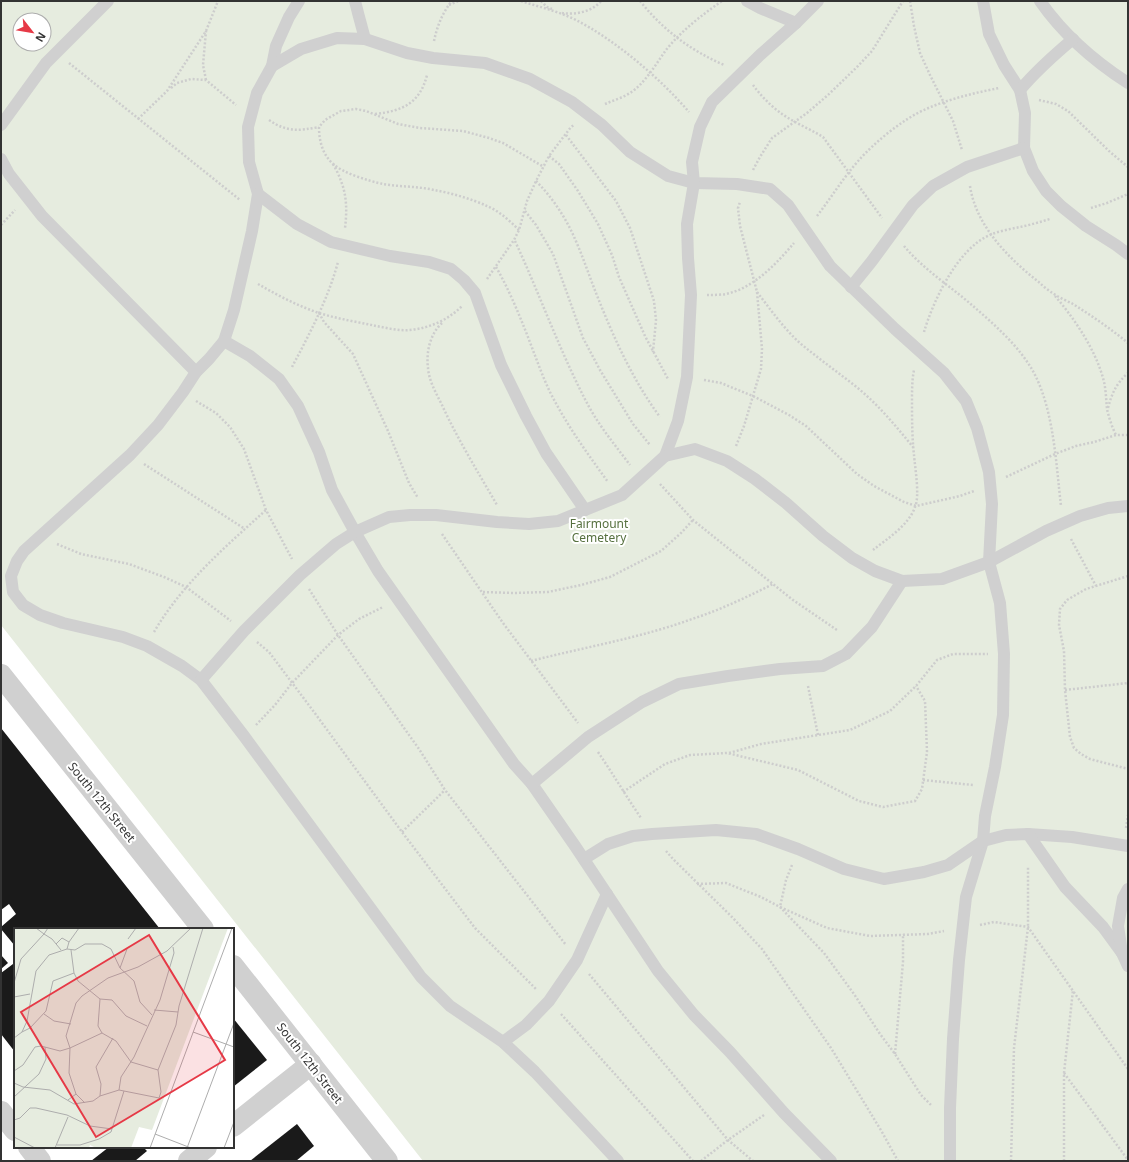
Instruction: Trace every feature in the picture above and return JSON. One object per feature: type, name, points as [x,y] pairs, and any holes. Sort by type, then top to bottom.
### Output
[{"type":"street","name":"South 12th Street","points":[[1,675],[202,928]]},
{"type":"street","name":"South 12th Street","points":[[234,967],[387,1161]]},
{"type":"street","points":[[234,1125],[311,1064]]},
{"type":"street","points":[[1,1112],[14,1129]]},
{"type":"street","points":[[30,1148],[40,1161]]},
{"type":"street","points":[[189,1161],[205,1148]]},
{"type":"lane","points":[[1,125],[46,63],[108,1]]},
{"type":"lane","points":[[299,1],[288,17],[276,46],[272,66],[258,93],[248,127],[249,162],[258,194],[252,232],[234,310],[224,341],[209,360],[196,372],[158,425],[130,455],[102,482],[24,551],[11,576],[13,592],[23,605],[40,615],[63,623],[123,637],[146,646],[182,666],[201,680],[244,736],[421,977],[450,1006],[503,1042],[535,1072],[618,1161]]},
{"type":"lane","points":[[355,1],[365,39]]},
{"type":"lane","points":[[747,1],[796,23]]},
{"type":"lane","points":[[201,680],[244,631],[300,575],[336,544],[355,532],[389,517],[410,515],[428,515],[529,524],[558,522],[622,495],[665,456],[678,421],[687,377],[691,295],[687,224],[694,183],[692,162],[700,127],[712,102],[760,54],[796,23],[818,1]]},
{"type":"lane","points":[[983,1],[989,34],[1004,65],[1019,90],[1025,113],[1024,148],[1033,171],[1046,191],[1061,206],[1086,226],[1128,254]]},
{"type":"lane","points":[[1040,1],[1046,10],[1092,57],[1128,83]]},
{"type":"lane","points":[[272,66],[301,49],[337,38],[365,39],[407,53],[433,58],[485,63],[530,78],[572,102],[602,125],[630,152],[668,176],[694,183],[737,184],[770,189],[788,205],[830,266],[944,373],[966,401],[977,428],[990,478],[992,504],[989,562],[1000,603],[1004,654],[1003,715],[985,816],[983,841],[966,897],[959,960],[953,1039],[950,1108],[950,1161]]},
{"type":"lane","points":[[1019,90],[1038,70],[1073,39]]},
{"type":"lane","points":[[851,287],[913,205],[933,186],[967,167],[1024,148]]},
{"type":"lane","points":[[1,159],[9,174],[42,216],[196,372]]},
{"type":"lane","points":[[258,194],[297,224],[330,242],[390,256],[429,262],[451,270],[475,293],[501,365],[526,416],[546,453],[586,510]]},
{"type":"lane","points":[[224,341],[250,356],[279,379],[298,406],[319,452],[332,490],[378,571],[514,764],[532,784],[584,859],[658,972],[694,1015],[831,1161]]},
{"type":"lane","points":[[665,456],[695,449],[727,461],[755,479],[786,503],[823,536],[852,558],[874,572],[902,581],[942,579],[989,562],[1046,531],[1080,516],[1108,508],[1128,506]]},
{"type":"lane","points":[[532,784],[588,738],[642,702],[679,684],[780,669],[823,666],[846,654],[872,627],[902,581]]},
{"type":"lane","points":[[584,859],[608,844],[633,836],[716,830],[756,834],[798,849],[844,869],[884,879],[924,872],[948,865],[983,841],[1006,835],[1028,834],[1072,837],[1128,846]]},
{"type":"lane","points":[[1028,834],[1065,887],[1103,927],[1122,953],[1128,966]]},
{"type":"lane","points":[[1122,953],[1118,926],[1123,898],[1128,889]]},
{"type":"lane","points":[[503,1042],[526,1025],[548,1001],[577,960],[607,894]]},
{"type":"path","points":[[167,91],[206,31],[218,1]]},
{"type":"path","points":[[433,46],[440,21],[447,6],[452,1]]},
{"type":"path","points":[[447,6],[458,1]]},
{"type":"path","points":[[521,1],[557,12],[571,14],[585,12],[598,4],[600,1]]},
{"type":"path","points":[[541,1],[547,7],[593,30],[632,58],[665,87],[692,115]]},
{"type":"path","points":[[640,1],[656,19],[677,38],[694,50],[726,66]]},
{"type":"path","points":[[508,523],[468,456],[446,415],[432,384],[428,368],[428,354],[431,340],[436,328],[455,313],[475,293],[496,267],[514,240],[536,181],[549,156],[571,127],[588,114],[632,92],[641,84],[686,28],[722,1]]},
{"type":"path","points":[[735,447],[744,426],[761,369],[762,349],[757,292],[740,226],[738,208],[745,185],[772,138],[807,113],[854,71],[872,51],[903,1]]},
{"type":"path","points":[[910,1],[920,53],[943,103],[953,120],[967,167],[972,196],[984,224],[1023,270],[1053,294],[1070,313],[1098,363],[1104,379],[1108,411],[1116,435]]},
{"type":"path","points":[[206,31],[203,65],[206,80]]},
{"type":"path","points":[[66,61],[244,203]]},
{"type":"path","points":[[375,114],[400,109],[411,103],[420,94],[429,70]]},
{"type":"path","points":[[138,119],[177,82],[191,79],[206,80],[239,107]]},
{"type":"path","points":[[749,79],[767,101],[780,113],[823,137],[908,250],[984,315],[1022,356],[1033,372],[1041,389],[1049,415],[1055,454],[1062,524],[1096,586]]},
{"type":"path","points":[[691,295],[725,294],[742,289],[754,281],[783,255],[806,230],[849,172],[877,143],[906,119],[925,109],[943,103],[985,91],[1019,90],[1056,104],[1068,111],[1110,152],[1128,167]]},
{"type":"path","points":[[265,118],[278,127],[290,130],[306,130],[319,126],[325,120],[340,111],[356,109],[375,114],[398,124],[420,128],[463,130],[503,142],[544,167]]},
{"type":"path","points":[[319,126],[320,142],[324,153],[332,163],[341,180],[346,198],[347,215],[345,229]]},
{"type":"path","points":[[566,135],[616,201],[630,228],[654,302],[656,320],[653,352]]},
{"type":"path","points":[[549,156],[559,164],[578,191],[598,224],[644,336],[672,384]]},
{"type":"path","points":[[332,163],[357,177],[382,184],[434,190],[488,206],[510,221],[519,230]]},
{"type":"path","points":[[536,181],[559,209],[575,238],[615,338],[650,402],[664,421]]},
{"type":"path","points":[[868,554],[900,528],[911,516],[916,506],[917,486],[913,448],[912,378],[928,317],[945,283],[966,252],[979,240],[991,234],[1107,203],[1128,194]]},
{"type":"path","points":[[1,225],[17,208]]},
{"type":"path","points":[[525,210],[536,225],[553,254],[583,338],[600,370],[633,424],[652,446]]},
{"type":"path","points":[[514,240],[588,405],[604,432],[634,470]]},
{"type":"path","points":[[291,370],[320,313],[334,278],[340,256]]},
{"type":"path","points":[[496,267],[521,320],[536,362],[550,392],[585,449],[611,485]]},
{"type":"path","points":[[242,275],[284,298],[320,313],[366,324],[409,330],[427,327],[444,321]]},
{"type":"path","points":[[757,292],[786,329],[800,343],[869,398],[894,424],[913,448]]},
{"type":"path","points":[[1053,294],[1073,305],[1120,336],[1128,343]]},
{"type":"path","points":[[320,313],[324,322],[353,354],[388,431],[409,483],[428,515],[531,661],[588,738],[652,834],[673,859],[762,949],[831,1048],[898,1161]]},
{"type":"path","points":[[1108,411],[1113,392],[1128,373]]},
{"type":"path","points":[[687,377],[721,383],[753,396],[789,415],[806,426],[857,474],[888,494],[916,506],[960,496],[978,490]]},
{"type":"path","points":[[183,392],[216,414],[230,427],[244,449],[266,510],[300,575],[338,635],[419,749],[445,790],[577,960],[728,1140],[753,1161]]},
{"type":"path","points":[[1005,478],[1055,454],[1076,446],[1116,435],[1128,435]]},
{"type":"path","points":[[130,455],[245,529]]},
{"type":"path","points":[[660,484],[693,520],[793,600],[837,630]]},
{"type":"path","points":[[146,646],[162,619],[186,587],[224,548],[266,510]]},
{"type":"path","points":[[482,592],[548,592],[581,585],[610,576],[661,551],[693,520]]},
{"type":"path","points":[[41,535],[60,546],[80,554],[129,564],[186,587],[269,652],[475,928],[548,1001],[693,1161]]},
{"type":"path","points":[[1128,576],[1086,589],[1067,600],[1060,609],[1059,625],[1064,651],[1065,690],[1070,737],[1074,748],[1080,754],[1090,759],[1128,769]]},
{"type":"path","points":[[531,661],[651,632],[693,619],[773,584]]},
{"type":"path","points":[[244,736],[275,705],[292,683],[338,635],[359,619],[399,600]]},
{"type":"path","points":[[623,792],[665,764],[690,755],[728,753],[761,744],[850,730],[890,711],[916,686],[937,660],[953,654],[1004,654]]},
{"type":"path","points":[[1065,690],[1128,683]]},
{"type":"path","points":[[808,686],[818,735]]},
{"type":"path","points":[[728,753],[798,770],[858,801],[883,807],[915,801],[922,789],[927,752],[925,701],[916,686]]},
{"type":"path","points":[[923,780],[991,787]]},
{"type":"path","points":[[402,832],[445,790]]},
{"type":"path","points":[[1011,1161],[1014,1048],[1028,927],[1028,834]]},
{"type":"path","points":[[780,908],[786,880],[798,849]]},
{"type":"path","points":[[697,884],[726,883],[761,897],[780,908],[827,928],[870,936],[928,934],[994,922],[1028,927],[1128,1069]]},
{"type":"path","points":[[780,908],[824,953],[895,1054],[920,1095],[932,1106],[950,1108]]},
{"type":"path","points":[[895,1054],[903,962],[903,934]]},
{"type":"path","points":[[1064,1161],[1064,1073],[1073,989]]},
{"type":"path","points":[[1064,1073],[1128,1160]]},
{"type":"path","points":[[701,1161],[728,1140],[778,1106]]},
{"type":"green space","name":"Fairmount Cemetery","points":[[1,1],[1128,1],[1128,1161],[423,1161],[1,625]]},
{"type":"building","points":[[1,728],[159,928],[14,928],[14,945],[1,927],[16,914],[9,904],[1,910]]},
{"type":"building","points":[[1,955],[8,963],[1,969]]},
{"type":"building","points":[[13,964],[14,966],[14,1051],[1,1034],[1,973]]},
{"type":"building","points":[[234,1019],[267,1060],[234,1086]]},
{"type":"building","points":[[297,1124],[314,1146],[296,1161],[250,1161]]},
{"type":"building","points":[[108,1148],[144,1148],[147,1151],[135,1161],[91,1161]]}]
